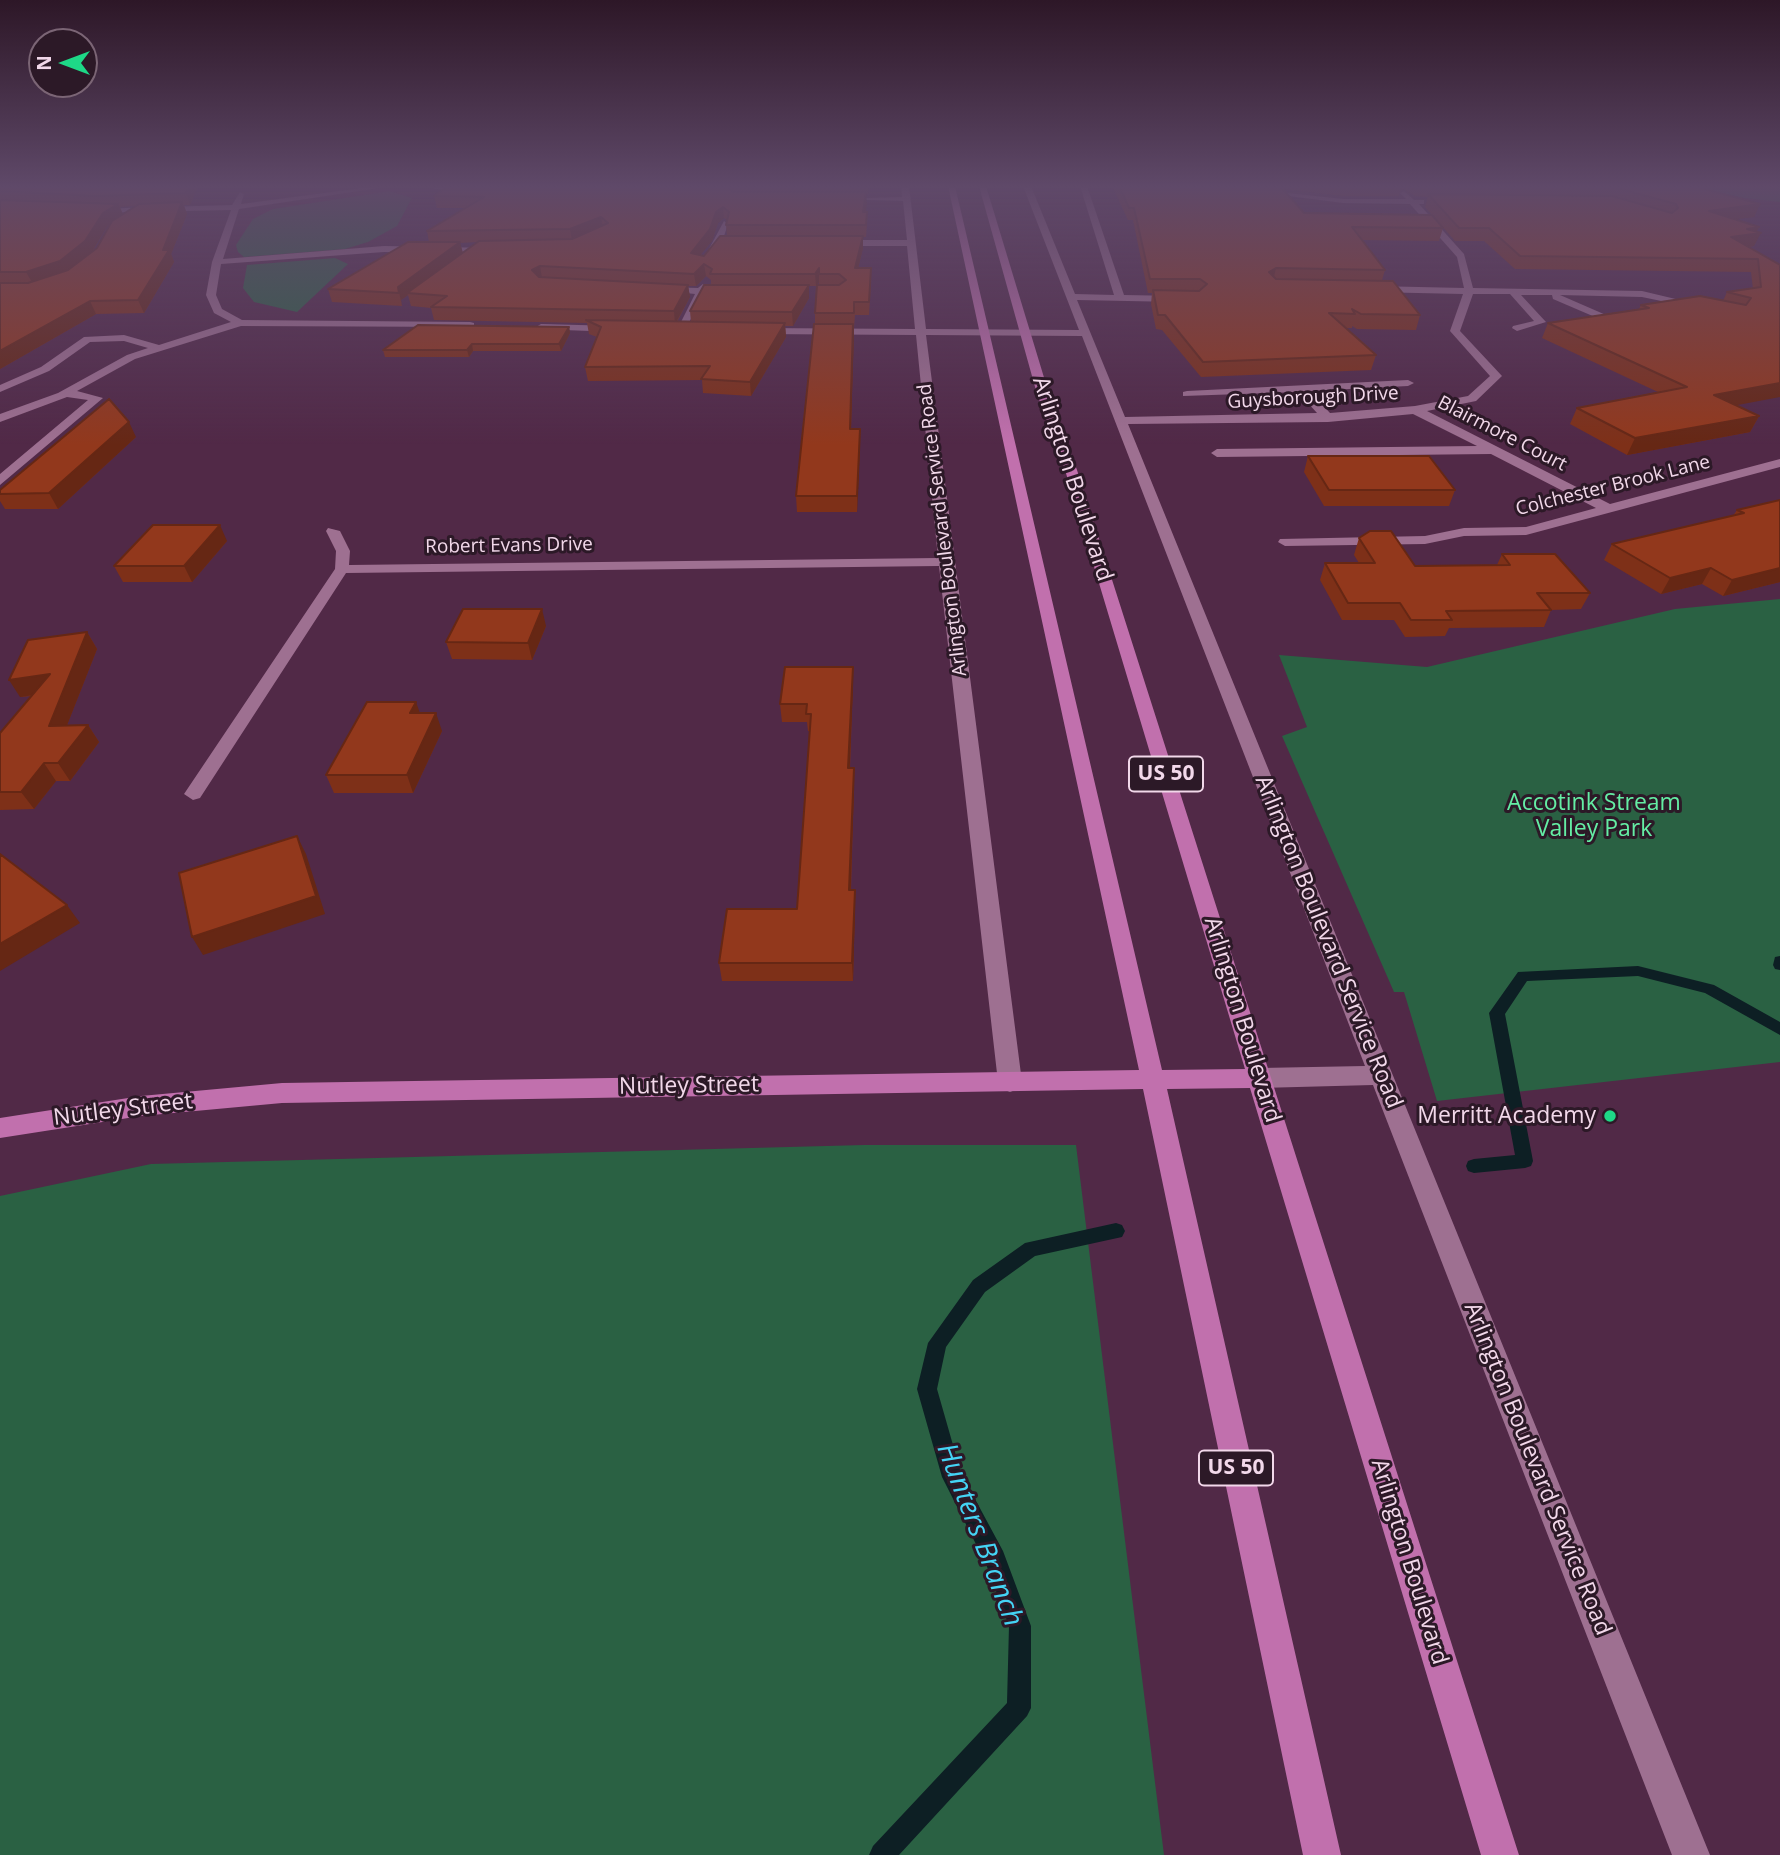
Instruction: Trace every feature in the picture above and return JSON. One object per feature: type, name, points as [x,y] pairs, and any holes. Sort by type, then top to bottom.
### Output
[{"type":"main road","name":"Arlington Boulevard","points":[[970,273],[1153,1080],[1322,1855]]},
{"type":"main road","name":"Arlington Boulevard","points":[[1007,273],[1072,470],[1500,1855]]},
{"type":"main road","name":"Nutley Street","points":[[0,1128],[141,1106],[282,1093],[1260,1078]]},
{"type":"street","points":[[215,273],[211,295],[214,307],[240,323]]},
{"type":"street","name":"Arlington Boulevard Service Road","points":[[914,273],[946,562],[1010,1082]]},
{"type":"street","name":"Arlington Boulevard Service Road","points":[[1062,273],[1691,1855]]},
{"type":"street","points":[[1111,273],[1120,297]]},
{"type":"street","points":[[1465,273],[1469,291]]},
{"type":"street","points":[[680,330],[703,287]]},
{"type":"street","points":[[646,289],[703,287],[742,292]]},
{"type":"street","points":[[1364,289],[1642,294],[1710,308]]},
{"type":"street","name":"Guysborough Drive","points":[[1120,421],[1328,418],[1415,411],[1472,399],[1496,376],[1455,331],[1469,291]]},
{"type":"street","points":[[1513,292],[1541,322],[1517,328]]},
{"type":"street","points":[[1549,293],[1602,317]]},
{"type":"street","points":[[1072,297],[1186,299]]},
{"type":"street","points":[[0,418],[65,393],[107,369],[159,348],[240,323],[486,326]]},
{"type":"street","points":[[528,327],[625,329]]},
{"type":"street","points":[[666,330],[693,330]]},
{"type":"street","points":[[747,331],[1085,332]]},
{"type":"street","points":[[0,389],[45,369],[88,339],[124,338],[159,348]]},
{"type":"street","points":[[1187,394],[1408,383]]},
{"type":"street","points":[[1301,388],[1328,418]]},
{"type":"street","points":[[0,481],[97,398],[65,393]]},
{"type":"street","name":"Blairmore Court","points":[[1415,411],[1610,510]]},
{"type":"street","points":[[1217,453],[1492,450]]},
{"type":"street","name":"Colchester Brook Lane","points":[[1286,542],[1424,540],[1464,532],[1526,531],[1780,463]]},
{"type":"street","points":[[193,794],[342,569],[342,551],[333,531]]},
{"type":"street","name":"Robert Evans Drive","points":[[342,569],[946,562]]},
{"type":"street","name":"Nutley Street","points":[[1260,1078],[1381,1075]]},
{"type":"green space","points":[[246,273],[339,273],[297,312],[254,302],[243,288]]},
{"type":"green space","name":"Accotink Stream Valley Park","points":[[1780,599],[1780,1062],[1437,1101],[1404,992],[1394,992],[1282,736],[1307,727],[1279,655],[1427,667],[1675,609]]},
{"type":"green space","points":[[864,1145],[1076,1145],[1164,1855],[0,1855],[0,1196],[151,1164]]},
{"type":"building","points":[[60,273],[155,273],[138,300],[90,301],[0,351],[0,283],[28,283]]},
{"type":"building","points":[[356,273],[418,273],[398,287],[399,293],[328,289]]},
{"type":"building","points":[[435,273],[535,273],[539,277],[688,285],[674,311],[431,307],[447,296],[407,293]]},
{"type":"building","points":[[711,273],[816,273],[815,274]]},
{"type":"building","points":[[871,273],[869,302],[854,302],[854,313],[815,313],[817,285],[839,285],[846,280],[839,274],[819,274]]},
{"type":"building","points":[[1149,273],[1270,273],[1276,279],[1393,281],[1420,315],[1361,314],[1352,309],[1355,314],[1329,313],[1376,355],[1203,362],[1165,315],[1158,315],[1153,290],[1199,291],[1207,284],[1200,279],[1150,279]]},
{"type":"building","points":[[1759,273],[1780,273],[1780,383],[1714,395],[1759,416],[1635,438],[1577,408],[1687,387],[1548,323],[1649,308],[1641,305],[1700,296],[1746,305],[1751,298],[1727,292],[1761,287]]},
{"type":"building","points":[[704,285],[809,285],[792,312],[690,311]]},
{"type":"building","points":[[586,320],[785,323],[750,382],[701,379],[710,366],[585,367],[601,327]]},
{"type":"building","points":[[814,324],[853,324],[850,429],[860,429],[857,496],[796,496]]},
{"type":"building","points":[[418,325],[569,327],[559,344],[472,344],[467,350],[383,350]]},
{"type":"building","points":[[109,399],[129,422],[49,493],[0,494],[0,490]]},
{"type":"building","points":[[1308,456],[1429,456],[1455,490],[1329,490]]},
{"type":"building","points":[[1780,500],[1780,568],[1732,580],[1711,568],[1670,578],[1612,544],[1744,513],[1737,510]]},
{"type":"building","points":[[153,525],[220,525],[184,566],[114,566]]},
{"type":"building","points":[[1370,531],[1391,531],[1415,566],[1510,565],[1502,554],[1555,554],[1590,593],[1537,593],[1551,610],[1446,611],[1452,620],[1411,620],[1400,603],[1348,603],[1325,563],[1375,563],[1359,538]]},
{"type":"building","points":[[463,609],[542,609],[528,643],[446,642]]},
{"type":"building","points":[[87,632],[49,726],[88,725],[58,763],[44,763],[21,792],[0,792],[0,733],[50,674],[9,680],[28,640]]},
{"type":"building","points":[[785,667],[853,667],[848,768],[854,768],[849,890],[855,890],[852,963],[719,963],[727,909],[797,909],[811,714],[806,714],[807,704],[780,704]]},
{"type":"building","points":[[367,702],[416,702],[410,713],[436,713],[407,775],[326,775]]},
{"type":"building","points":[[297,836],[316,896],[192,937],[179,873]]},
{"type":"building","points":[[0,854],[67,905],[0,944]]},
{"type":"waterway","name":"Hunters Branch","points":[[1474,1166],[1525,1161],[1497,1013],[1523,976],[1638,971],[1709,989],[1780,1029]]},
{"type":"waterway","name":"Hunters Branch","points":[[882,1855],[1019,1708],[1020,1626],[995,1559],[952,1477],[927,1389],[937,1343],[979,1286],[1031,1249],[1116,1231]]},
{"type":"place","name":"Merritt Academy","points":[[1610,1116]]}]
